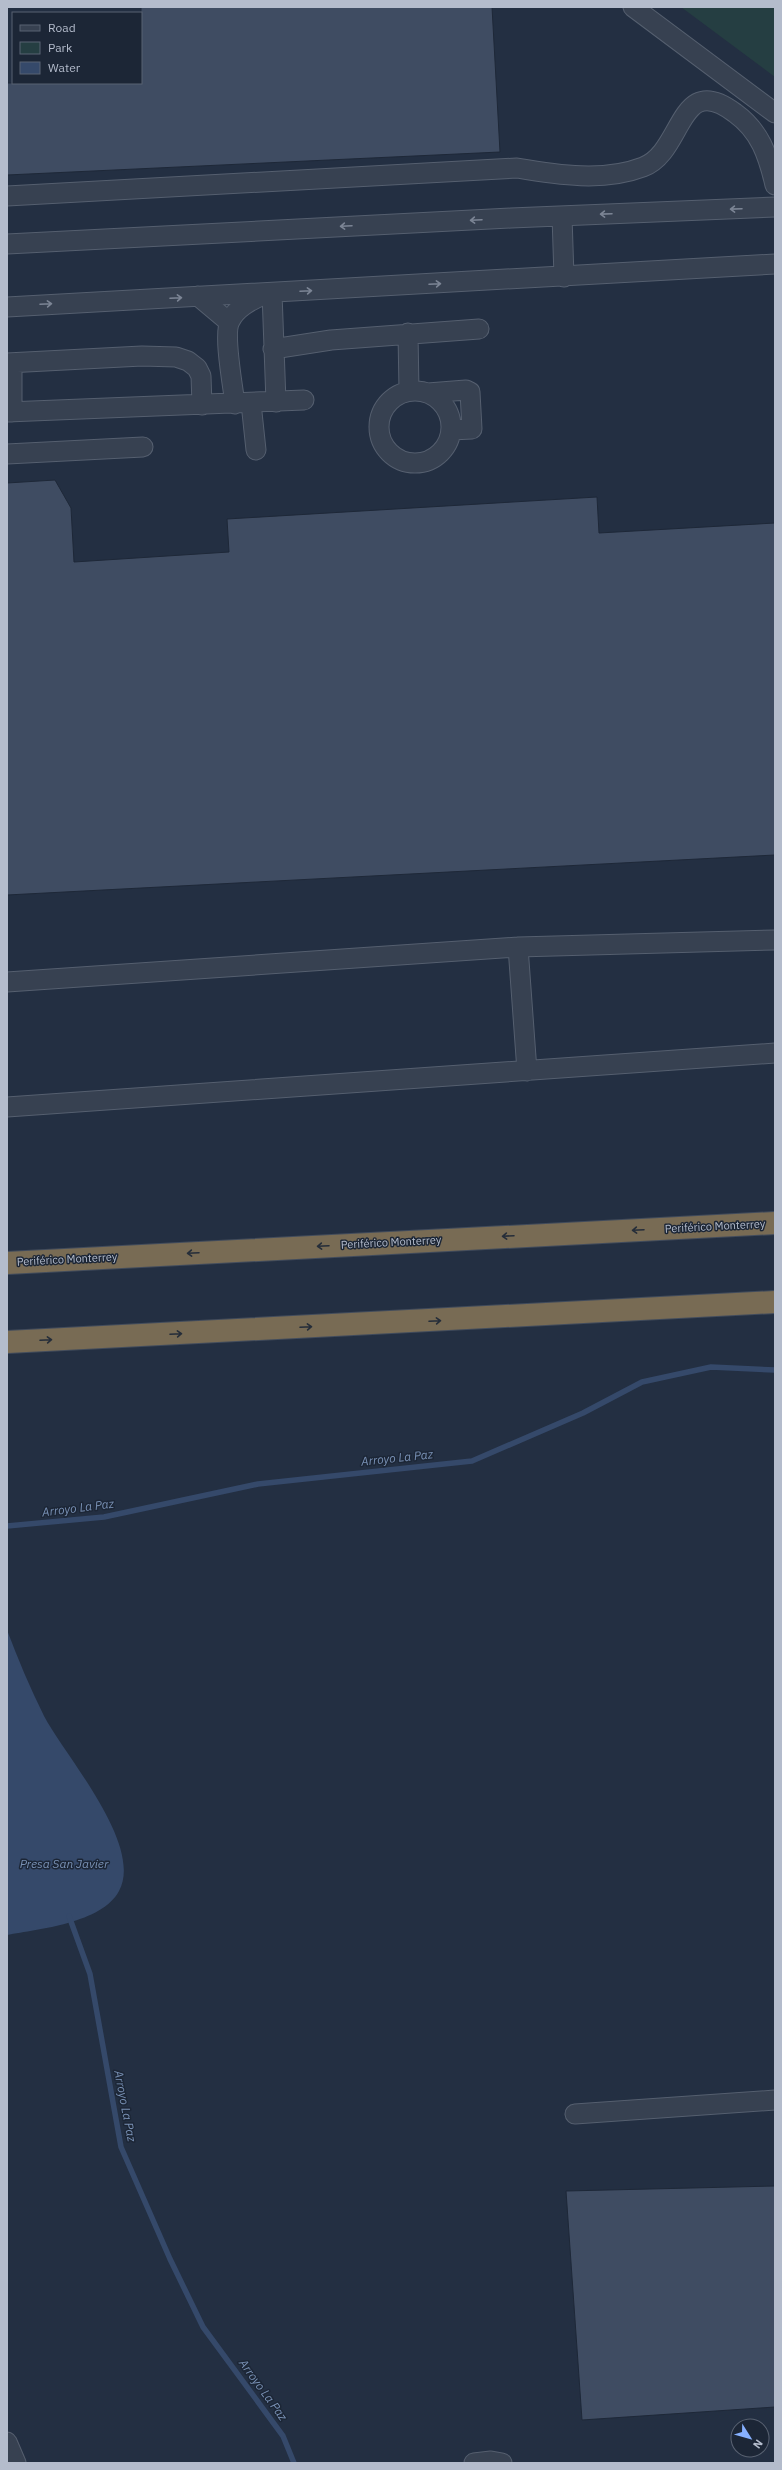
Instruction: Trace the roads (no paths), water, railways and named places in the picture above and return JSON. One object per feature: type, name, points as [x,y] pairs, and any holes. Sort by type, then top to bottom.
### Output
[{"type":"highway","name":"Periférico Monterrey","points":[[7,1263],[775,1223]]},
{"type":"highway","points":[[7,1342],[775,1302]]},
{"type":"street","points":[[633,7],[775,114]]},
{"type":"street","points":[[7,196],[517,168],[566,175],[620,173],[645,167],[662,153],[689,108],[708,100],[720,102],[748,124],[760,138],[770,160],[775,185]]},
{"type":"street","points":[[7,244],[562,216],[775,207]]},
{"type":"street","points":[[562,216],[564,277]]},
{"type":"street","points":[[7,306],[564,277],[775,264]]},
{"type":"street","points":[[256,450],[228,340],[229,322],[246,304],[269,293]]},
{"type":"street","points":[[269,293],[276,402]]},
{"type":"street","points":[[198,296],[229,322]]},
{"type":"street","points":[[273,349],[331,340],[479,328]]},
{"type":"street","points":[[408,333],[409,391]]},
{"type":"street","points":[[202,405],[201,376],[197,368],[188,361],[176,357],[142,356],[10,363],[9,412],[202,405],[243,403],[276,402],[304,400]]},
{"type":"street","points":[[428,393],[444,405],[449,413],[452,430],[446,447],[439,454],[427,461],[413,463],[404,462],[388,452],[380,435],[381,416],[391,400],[409,391],[428,393],[466,390],[470,392],[472,429],[452,430]]},
{"type":"street","points":[[7,454],[143,447]]},
{"type":"street","points":[[7,982],[518,947],[775,940]]},
{"type":"street","points":[[518,947],[527,1071]]},
{"type":"street","points":[[7,1106],[775,1053]]},
{"type":"street","points":[[574,2114],[775,2100]]},
{"type":"street","points":[[7,2442],[16,2463]]},
{"type":"street","points":[[474,2463],[491,2461],[502,2463]]},
{"type":"water","name":"Presa San Javier","points":[[7,1630],[24,1673],[44,1716],[99,1801],[112,1826],[121,1850],[124,1872],[119,1891],[111,1902],[99,1911],[69,1923],[7,1935]]},
{"type":"waterway","name":"Arroyo La Paz","points":[[7,1526],[104,1517],[258,1484],[472,1461],[583,1413],[642,1382],[711,1367],[775,1370]]},
{"type":"waterway","name":"Arroyo La Paz","points":[[69,1916],[90,1974],[121,2147],[170,2259],[203,2327],[283,2436],[294,2463]]}]
